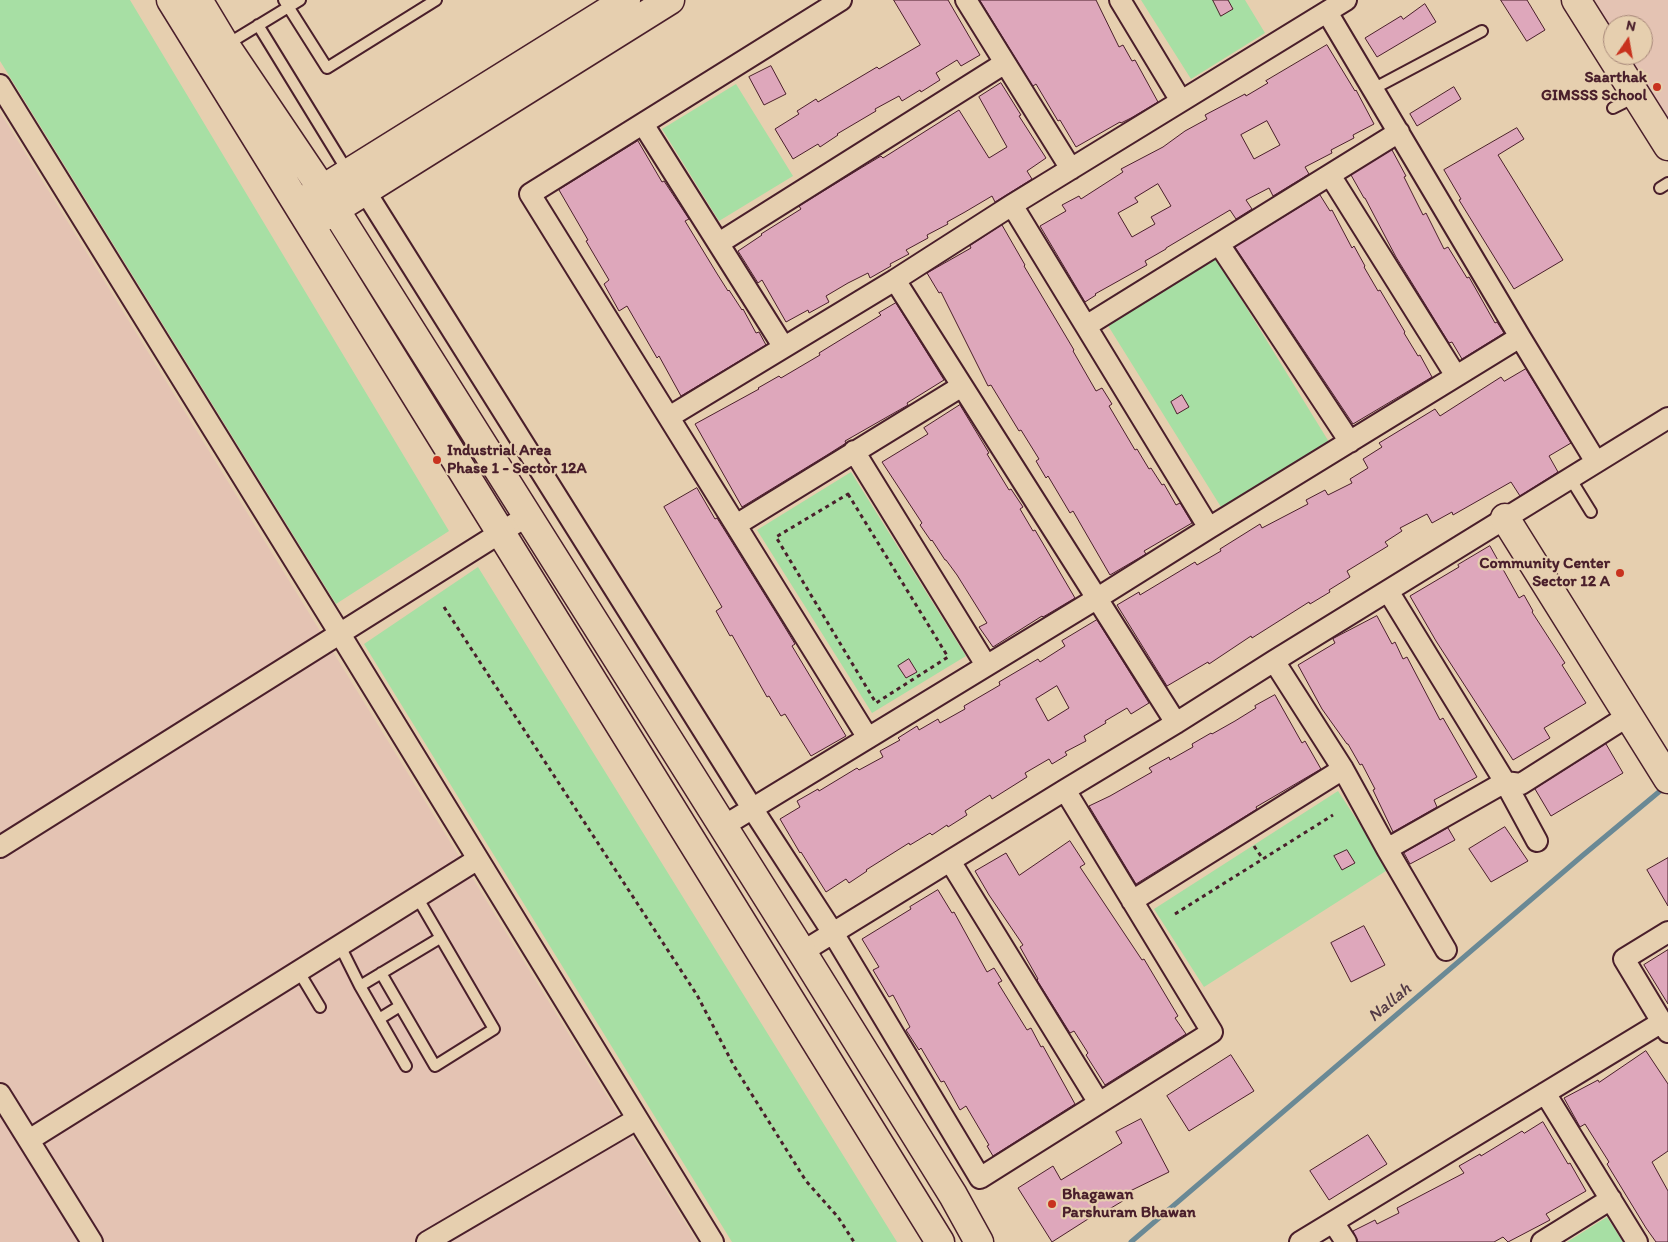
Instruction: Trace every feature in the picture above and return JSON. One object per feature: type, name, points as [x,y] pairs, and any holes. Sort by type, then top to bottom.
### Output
[{"type":"street","points":[[171,0],[940,1242]]},
{"type":"street","points":[[198,0],[225,45],[328,200],[802,952],[953,1195],[979,1242]]},
{"type":"street","points":[[304,216],[626,0]]},
{"type":"street","points":[[356,182],[670,0]]},
{"type":"street","points":[[841,0],[530,194],[868,738]]},
{"type":"street","points":[[966,0],[1071,169]]},
{"type":"street","points":[[1120,0],[1181,101]]},
{"type":"street","points":[[669,417],[783,346],[895,280],[1012,205],[1346,0]]},
{"type":"street","points":[[1576,0],[1625,102],[1665,135]]},
{"type":"street","points":[[1327,12],[1596,462]]},
{"type":"street","points":[[719,244],[1006,63]]},
{"type":"street","points":[[2,93],[340,634],[713,1242]]},
{"type":"street","points":[[642,124],[783,346]]},
{"type":"street","points":[[1086,326],[1399,132]]},
{"type":"street","points":[[1330,175],[1456,376]]},
{"type":"street","points":[[356,182],[833,933],[980,1178],[1212,1032],[1065,790]]},
{"type":"street","points":[[1012,205],[1209,528]]},
{"type":"street","points":[[1219,244],[1350,442]]},
{"type":"street","points":[[895,280],[1176,723]]},
{"type":"street","points":[[722,827],[1520,337]]},
{"type":"street","points":[[736,525],[962,386]]},
{"type":"street","points":[[773,970],[1668,418]]},
{"type":"street","points":[[854,451],[986,665]]},
{"type":"street","points":[[0,847],[527,516]]},
{"type":"street","points":[[1505,518],[1668,779]]},
{"type":"street","points":[[1388,591],[1505,782],[1536,841]]},
{"type":"street","points":[[1274,661],[1343,769],[1446,950]]},
{"type":"street","points":[[1387,849],[1505,782],[1521,784],[1628,716]]},
{"type":"street","points":[[1132,901],[1343,769]]},
{"type":"street","points":[[29,1140],[478,859]]},
{"type":"street","points":[[950,860],[1099,1103]]},
{"type":"street","points":[[1300,1242],[1545,1092],[1665,1027],[1624,960],[1668,932]]},
{"type":"street","points":[[1545,1092],[1637,1242]]},
{"type":"street","points":[[0,1094],[87,1240]]},
{"type":"street","points":[[428,1242],[637,1119]]},
{"type":"street","points":[[1542,1242],[1611,1200]]},
{"type":"street","points":[[1333,1222],[1346,1242]]},
{"type":"lane","points":[[225,45],[258,25],[286,4],[300,0]]},
{"type":"lane","points":[[286,4],[327,68],[436,0]]},
{"type":"lane","points":[[258,25],[356,182]]},
{"type":"lane","points":[[1373,89],[1482,31]]},
{"type":"lane","points":[[1570,478],[1590,512]]},
{"type":"lane","points":[[381,973],[435,1066],[494,1029],[418,898]]},
{"type":"lane","points":[[360,986],[440,938]]},
{"type":"lane","points":[[340,946],[360,986],[406,1066]]},
{"type":"lane","points":[[299,972],[320,1007]]},
{"type":"lane","points":[[379,1019],[400,1006]]},
{"type":"path","points":[[848,494],[948,657],[876,703],[776,537],[848,494]]},
{"type":"path","points":[[444,607],[697,994],[734,1066],[806,1181],[838,1217],[854,1242]]},
{"type":"path","points":[[1175,914],[1333,815]]},
{"type":"shaded area","name":"Saarthak GIMSSS School","points":[[1594,0],[1668,0],[1668,118],[1666,120],[1633,65],[1653,65],[1653,15],[1603,15]]},
{"type":"shaded area","points":[[0,112],[697,1242],[0,1242]]},
{"type":"green space","points":[[0,0],[130,0],[449,531],[336,604],[0,61]]},
{"type":"green space","points":[[1141,0],[1245,0],[1265,33],[1191,79]]},
{"type":"green space","points":[[736,84],[793,176],[719,221],[662,129]]},
{"type":"green space","points":[[1216,258],[1329,442],[1221,507],[1107,324]]},
{"type":"green space","points":[[851,472],[966,656],[872,713],[757,530]]},
{"type":"green space","points":[[478,567],[897,1242],[732,1242],[364,644]]},
{"type":"green space","points":[[1338,791],[1389,869],[1204,987],[1154,909]]},
{"type":"green space","points":[[1607,1217],[1623,1242],[1567,1242]]},
{"type":"building","points":[[894,0],[948,0],[980,55],[961,66],[957,60],[936,73],[940,80],[921,92],[920,90],[902,101],[899,96],[875,109],[876,111],[837,134],[820,147],[818,144],[793,159],[775,129],[799,114],[797,111],[816,99],[818,102],[877,67],[879,69],[920,45]]},
{"type":"building","points":[[980,0],[1096,0],[1119,47],[1123,45],[1132,61],[1135,60],[1158,102],[1076,147],[1036,84],[1033,86]]},
{"type":"building","points":[[1213,0],[1228,0],[1233,9],[1221,16]]},
{"type":"building","points":[[1501,0],[1527,0],[1545,30],[1527,41]]},
{"type":"building","points":[[1425,4],[1436,22],[1377,57],[1365,38],[1401,16],[1403,19]]},
{"type":"building","points":[[1327,45],[1356,90],[1374,124],[1353,135],[1354,138],[1331,150],[1332,153],[1305,167],[1309,174],[1273,196],[1269,188],[1246,200],[1252,209],[1236,219],[1230,210],[1145,261],[1147,265],[1095,294],[1085,302],[1040,226],[1066,211],[1062,205],[1079,196],[1081,199],[1123,172],[1121,169],[1163,147],[1185,131],[1207,119],[1205,115],[1245,94],[1246,96],[1268,83],[1266,81]],"holes":[[[1267,121],[1280,145],[1254,159],[1241,135]],[[1158,184],[1171,206],[1151,217],[1155,224],[1132,237],[1118,213],[1138,202],[1135,198]]]},
{"type":"building","points":[[771,66],[786,94],[764,105],[749,77]]},
{"type":"building","points":[[1001,83],[1021,115],[1019,116],[1046,158],[1027,171],[1032,179],[995,202],[992,196],[947,222],[948,224],[927,235],[928,238],[906,250],[909,254],[890,264],[891,266],[870,278],[868,273],[848,283],[826,296],[829,302],[809,313],[808,310],[786,322],[762,280],[758,283],[738,251],[801,209],[799,206],[881,156],[883,158],[959,110],[989,158],[1007,147],[979,97]]},
{"type":"building","points":[[1454,87],[1461,99],[1417,126],[1410,114]]},
{"type":"building","points":[[1517,128],[1524,139],[1498,155],[1563,260],[1514,289],[1459,200],[1461,199],[1444,170]]},
{"type":"building","points":[[638,141],[662,182],[664,181],[689,219],[685,221],[716,272],[728,291],[743,309],[756,333],[759,332],[766,345],[681,396],[659,356],[657,358],[627,306],[619,311],[604,284],[609,280],[559,190]]},
{"type":"building","points":[[1392,150],[1423,215],[1426,213],[1444,249],[1448,247],[1467,278],[1469,277],[1495,323],[1497,322],[1504,333],[1462,359],[1452,342],[1449,343],[1396,257],[1351,175]]},
{"type":"building","points":[[1320,195],[1330,211],[1332,210],[1352,248],[1354,246],[1378,291],[1380,290],[1432,377],[1353,424],[1235,247]]},
{"type":"building","points":[[1002,225],[1096,391],[1102,388],[1112,404],[1109,406],[1135,450],[1137,449],[1149,469],[1151,468],[1162,485],[1164,484],[1176,505],[1180,503],[1192,523],[1144,551],[1146,554],[1110,575],[1073,511],[1070,513],[1048,476],[1046,478],[1036,461],[1039,459],[1021,430],[1019,431],[991,385],[988,386],[941,292],[939,293],[927,273],[971,248],[970,246]]},
{"type":"building","points":[[896,303],[944,380],[907,403],[908,405],[845,441],[846,443],[742,507],[695,424],[820,355],[819,353],[881,315],[879,313]]},
{"type":"building","points":[[1526,369],[1571,443],[1549,456],[1558,472],[1520,496],[1511,482],[1453,515],[1452,512],[1432,523],[1427,514],[1400,528],[1402,531],[1385,542],[1388,546],[1347,571],[1350,577],[1329,590],[1330,592],[1310,604],[1309,602],[1252,638],[1251,636],[1209,664],[1208,662],[1167,686],[1117,605],[1139,592],[1140,595],[1195,562],[1197,565],[1260,524],[1262,528],[1308,504],[1306,500],[1325,490],[1328,495],[1352,483],[1350,479],[1368,468],[1363,459],[1382,447],[1379,443],[1435,409],[1440,416],[1501,377],[1504,381]]},
{"type":"building","points":[[1182,395],[1189,407],[1177,414],[1171,402]]},
{"type":"building","points":[[960,405],[1009,490],[1011,489],[1023,507],[1020,509],[1033,531],[1035,530],[1075,598],[993,647],[979,627],[987,623],[957,575],[920,525],[922,523],[882,462],[928,434],[924,428]]},
{"type":"building","points":[[697,488],[795,644],[792,646],[846,736],[811,756],[785,714],[781,716],[769,696],[767,697],[732,635],[730,636],[716,611],[722,607],[664,507]]},
{"type":"building","points":[[1490,546],[1519,598],[1524,595],[1532,612],[1565,663],[1562,665],[1586,703],[1544,728],[1550,738],[1513,760],[1436,641],[1410,596]]},
{"type":"building","points":[[1377,616],[1392,644],[1395,642],[1403,659],[1407,657],[1440,720],[1443,718],[1477,777],[1434,800],[1437,807],[1393,832],[1362,764],[1360,765],[1348,744],[1322,709],[1298,665],[1335,643],[1333,639]]},
{"type":"building","points":[[1097,620],[1149,703],[1131,714],[1127,708],[1084,736],[1086,741],[1065,752],[1067,755],[1052,764],[1049,759],[1025,773],[1027,777],[992,799],[990,795],[965,811],[967,815],[948,827],[947,825],[932,835],[930,833],[910,845],[909,843],[849,883],[846,879],[826,892],[780,819],[800,807],[797,801],[818,789],[819,791],[857,768],[859,770],[883,757],[880,751],[900,740],[898,738],[917,726],[919,730],[938,719],[940,723],[965,709],[964,706],[1000,685],[999,682],[1038,659],[1040,662],[1065,646],[1062,641]],"holes":[[[1057,686],[1069,708],[1048,721],[1036,699]]]},
{"type":"building","points":[[909,659],[917,672],[906,678],[898,666]]},
{"type":"building","points":[[1275,695],[1302,743],[1305,741],[1321,769],[1256,807],[1257,809],[1136,884],[1089,806],[1152,772],[1149,768],[1169,757],[1170,760],[1193,747],[1192,744],[1235,721],[1256,708],[1255,706]]},
{"type":"building","points":[[1606,744],[1623,773],[1551,816],[1535,789]]},
{"type":"building","points":[[1505,827],[1528,861],[1491,882],[1469,849]]},
{"type":"building","points":[[1448,828],[1455,840],[1410,864],[1404,853]]},
{"type":"building","points":[[1070,841],[1085,864],[1080,867],[1142,960],[1144,959],[1178,1016],[1175,1018],[1186,1034],[1105,1085],[1086,1055],[1088,1053],[1074,1031],[1070,1033],[1037,980],[1020,947],[1023,945],[975,871],[1006,853],[1019,875]]},
{"type":"building","points":[[1347,850],[1355,863],[1342,870],[1334,856]]},
{"type":"building","points":[[1668,858],[1668,906],[1647,870]]},
{"type":"building","points":[[938,890],[952,913],[954,912],[987,972],[994,968],[1002,981],[998,983],[1027,1030],[1031,1028],[1041,1047],[1043,1046],[1075,1104],[993,1156],[987,1146],[989,1145],[966,1106],[960,1110],[944,1081],[941,1082],[921,1048],[919,1050],[906,1030],[910,1027],[893,995],[889,997],[873,970],[879,967],[862,939]]},
{"type":"building","points":[[1364,926],[1385,965],[1351,982],[1331,943]]},
{"type":"building","points":[[1668,950],[1668,1004],[1644,965]]},
{"type":"building","points":[[1646,1051],[1668,1084],[1668,1151],[1652,1162],[1668,1191],[1668,1242],[1656,1242],[1607,1164],[1609,1162],[1585,1124],[1580,1127],[1564,1098],[1598,1080],[1599,1082]]},
{"type":"building","points":[[1231,1055],[1254,1091],[1189,1131],[1167,1096]]},
{"type":"building","points":[[1141,1119],[1169,1172],[1128,1192],[1131,1196],[1101,1214],[1099,1212],[1052,1242],[1018,1188],[1053,1166],[1061,1180],[1122,1143],[1116,1132]]},
{"type":"building","points":[[1543,1122],[1586,1191],[1546,1214],[1550,1220],[1508,1242],[1503,1237],[1494,1242],[1358,1242],[1353,1231],[1375,1220],[1377,1224],[1399,1213],[1397,1208],[1464,1173],[1459,1166],[1480,1154],[1481,1156],[1522,1131],[1524,1133]]},
{"type":"building","points":[[1368,1135],[1387,1164],[1329,1200],[1310,1171]]},
{"type":"waterway","name":"Nallah","points":[[1131,1242],[1666,786]]},
{"type":"place","name":"Saarthak GIMSSS School","points":[[1657,87]]},
{"type":"place","name":"Industrial Area Phase 1 - Sector 12A","points":[[437,460]]},
{"type":"place","name":"Community Center Sector 12 A","points":[[1620,573]]},
{"type":"place","name":"Bhagawan Parshuram Bhawan","points":[[1052,1204]]}]
